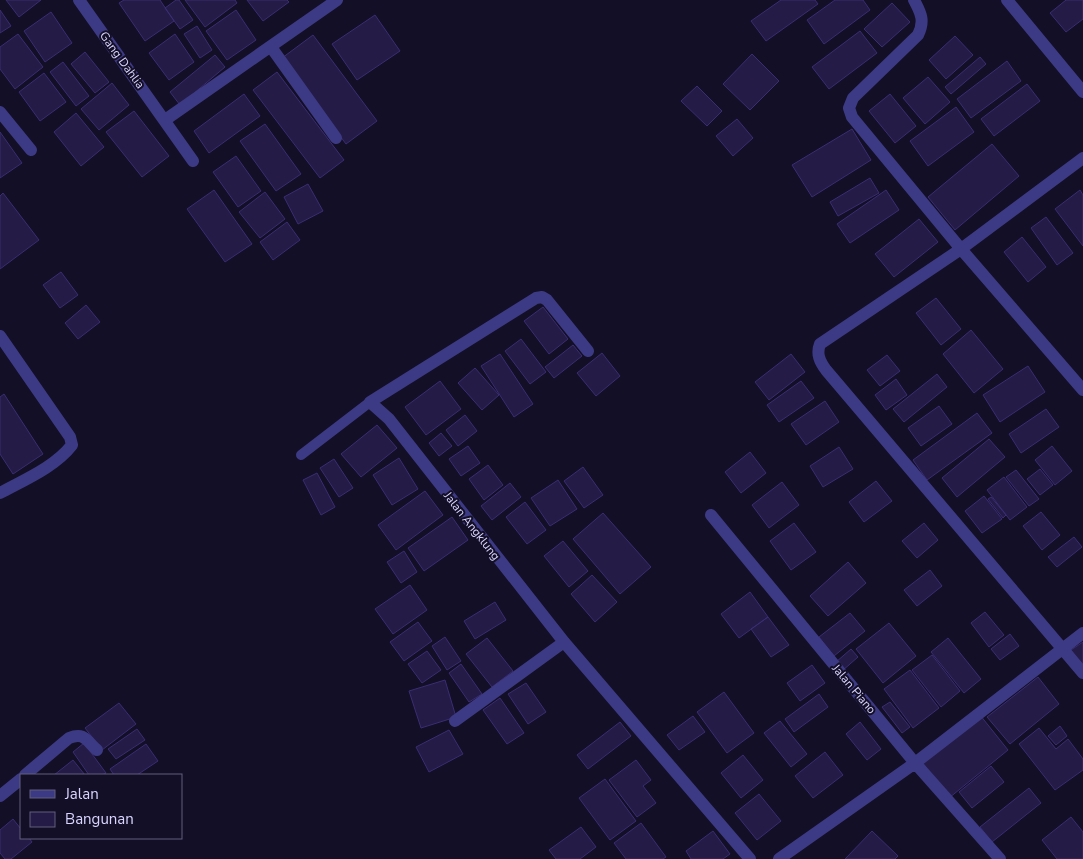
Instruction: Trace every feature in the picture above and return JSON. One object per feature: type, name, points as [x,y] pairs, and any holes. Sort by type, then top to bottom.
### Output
[{"type":"street","name":"Gang Dahlia","points":[[79,0],[193,161]]},
{"type":"street","points":[[165,120],[337,0]]},
{"type":"street","points":[[914,0],[922,14],[922,25],[918,35],[853,98],[850,108],[852,117],[961,249],[1083,390]]},
{"type":"street","points":[[1007,0],[1083,92]]},
{"type":"street","points":[[271,46],[336,138]]},
{"type":"street","points":[[0,112],[31,150]]},
{"type":"street","points":[[1083,158],[961,249],[820,344],[818,350],[820,361],[1083,673]]},
{"type":"street","points":[[370,402],[536,298],[542,297],[547,300],[588,351]]},
{"type":"street","points":[[0,336],[70,437],[72,445],[66,454],[49,466],[0,493]]},
{"type":"street","name":"Jalan Angklung","points":[[370,402],[389,420],[564,642],[750,859]]},
{"type":"street","name":"Jalan Piano","points":[[711,515],[915,763],[1000,859]]},
{"type":"street","points":[[779,859],[915,763],[1083,633]]},
{"type":"street","points":[[455,721],[564,642]]},
{"type":"street","points":[[26,774],[69,738],[77,735],[82,736],[96,750]]},
{"type":"street","points":[[0,796],[20,779]]},
{"type":"lane","points":[[301,455],[370,402]]},
{"type":"building","points":[[6,0],[41,0],[19,17]]},
{"type":"building","points":[[124,0],[160,0],[174,21],[145,41],[119,3]]},
{"type":"building","points":[[179,0],[193,20],[180,29],[165,8]]},
{"type":"building","points":[[185,0],[235,0],[237,3],[205,27]]},
{"type":"building","points":[[247,0],[287,0],[289,2],[263,21]]},
{"type":"building","points":[[781,0],[815,0],[818,4],[766,41],[751,21]]},
{"type":"building","points":[[835,0],[863,0],[870,10],[824,44],[807,20]]},
{"type":"building","points":[[1066,0],[1083,0],[1083,19],[1066,32],[1050,13]]},
{"type":"building","points":[[892,3],[910,22],[882,47],[864,29]]},
{"type":"building","points":[[0,10],[11,26],[0,33]]},
{"type":"building","points":[[236,10],[256,40],[227,60],[206,31]]},
{"type":"building","points":[[51,12],[72,43],[45,62],[24,31]]},
{"type":"building","points":[[375,15],[400,51],[357,80],[332,44]]},
{"type":"building","points":[[197,26],[212,50],[200,58],[184,34]]},
{"type":"building","points":[[860,31],[877,53],[829,89],[812,67]]},
{"type":"building","points":[[18,34],[43,67],[15,89],[0,69],[0,47]]},
{"type":"building","points":[[175,34],[194,62],[169,80],[149,53]]},
{"type":"building","points":[[313,35],[377,121],[346,144],[282,58]]},
{"type":"building","points":[[955,36],[973,55],[946,79],[929,60]]},
{"type":"building","points":[[85,52],[109,82],[95,93],[71,64]]},
{"type":"building","points":[[752,54],[779,81],[750,110],[723,84]]},
{"type":"building","points":[[215,55],[225,67],[180,105],[170,92]]},
{"type":"building","points":[[980,57],[986,64],[951,94],[945,87]]},
{"type":"building","points":[[1007,61],[1021,81],[971,118],[957,99]]},
{"type":"building","points":[[63,62],[89,96],[76,106],[50,72]]},
{"type":"building","points":[[277,72],[344,160],[320,178],[253,90]]},
{"type":"building","points":[[44,73],[66,102],[40,121],[19,92]]},
{"type":"building","points":[[928,77],[950,102],[925,124],[903,98]]},
{"type":"building","points":[[112,83],[129,105],[99,130],[81,109]]},
{"type":"building","points":[[1027,84],[1040,101],[994,136],[981,119]]},
{"type":"building","points":[[697,86],[722,111],[707,126],[681,101]]},
{"type":"building","points":[[244,94],[260,116],[209,153],[194,131]]},
{"type":"building","points":[[890,94],[916,126],[895,143],[869,111]]},
{"type":"building","points":[[956,107],[974,132],[928,166],[910,141]]},
{"type":"building","points":[[134,111],[169,156],[142,177],[106,132]]},
{"type":"building","points":[[76,113],[104,147],[81,166],[54,132]]},
{"type":"building","points":[[737,119],[753,138],[733,156],[716,136]]},
{"type":"building","points":[[265,124],[301,174],[276,191],[240,141]]},
{"type":"building","points":[[852,129],[871,160],[812,197],[792,165]]},
{"type":"building","points":[[0,132],[22,163],[0,178]]},
{"type":"building","points":[[992,144],[1019,176],[955,230],[928,197]]},
{"type":"building","points":[[236,156],[261,191],[238,207],[213,172]]},
{"type":"building","points":[[870,178],[879,193],[838,216],[830,202]]},
{"type":"building","points":[[308,184],[323,211],[298,224],[284,197]]},
{"type":"building","points":[[214,190],[252,244],[225,262],[187,209]]},
{"type":"building","points":[[886,190],[899,210],[850,243],[837,224]]},
{"type":"building","points":[[1080,190],[1083,195],[1083,246],[1055,209]]},
{"type":"building","points":[[265,192],[285,219],[260,238],[239,212]]},
{"type":"building","points":[[3,193],[39,240],[0,269],[0,196]]},
{"type":"building","points":[[1046,217],[1073,253],[1057,265],[1031,228]]},
{"type":"building","points":[[919,219],[938,242],[894,277],[875,254]]},
{"type":"building","points":[[287,222],[300,240],[273,260],[260,242]]},
{"type":"building","points":[[1022,237],[1046,267],[1028,282],[1004,252]]},
{"type":"building","points":[[61,272],[78,295],[60,308],[43,285]]},
{"type":"building","points":[[936,298],[961,329],[941,345],[916,313]]},
{"type":"building","points":[[86,305],[100,322],[78,339],[65,323]]},
{"type":"building","points":[[543,307],[568,339],[549,354],[524,321]]},
{"type":"building","points":[[971,330],[1003,369],[974,393],[943,354]]},
{"type":"building","points":[[521,339],[546,372],[530,384],[505,351]]},
{"type":"building","points":[[573,345],[582,356],[554,378],[545,367]]},
{"type":"building","points":[[602,353],[620,376],[596,396],[577,373]]},
{"type":"building","points":[[500,354],[533,404],[514,417],[481,366]]},
{"type":"building","points":[[791,354],[805,372],[769,400],[755,382]]},
{"type":"building","points":[[887,355],[900,371],[880,386],[867,370]]},
{"type":"building","points":[[1028,366],[1045,392],[1000,422],[983,395]]},
{"type":"building","points":[[475,368],[499,395],[482,410],[458,383]]},
{"type":"building","points":[[937,374],[947,387],[904,422],[893,409]]},
{"type":"building","points":[[896,379],[907,395],[886,410],[875,395]]},
{"type":"building","points":[[440,381],[461,409],[426,435],[405,407]]},
{"type":"building","points":[[801,381],[814,398],[779,422],[767,405]]},
{"type":"building","points":[[4,394],[43,454],[13,474],[0,454],[0,397]]},
{"type":"building","points":[[825,401],[839,422],[806,445],[791,424]]},
{"type":"building","points":[[939,406],[952,424],[921,446],[908,428]]},
{"type":"building","points":[[1046,409],[1059,427],[1021,453],[1009,434]]},
{"type":"building","points":[[977,413],[992,433],[927,480],[913,460]]},
{"type":"building","points":[[465,415],[477,431],[458,446],[446,430]]},
{"type":"building","points":[[377,425],[397,448],[361,477],[341,454]]},
{"type":"building","points":[[441,433],[452,446],[439,456],[429,443]]},
{"type":"building","points":[[989,439],[1005,457],[957,497],[942,478]]},
{"type":"building","points":[[468,446],[480,463],[461,476],[449,459]]},
{"type":"building","points":[[1052,446],[1072,471],[1055,485],[1035,460]]},
{"type":"building","points":[[839,447],[853,469],[823,487],[810,466]]},
{"type":"building","points":[[750,452],[766,473],[741,493],[725,472]]},
{"type":"building","points":[[399,458],[418,489],[392,505],[373,475]]},
{"type":"building","points":[[334,459],[353,488],[339,497],[320,468]]},
{"type":"building","points":[[488,465],[503,485],[484,500],[469,479]]},
{"type":"building","points":[[583,467],[603,495],[584,508],[564,481]]},
{"type":"building","points":[[1040,469],[1053,485],[1040,495],[1027,479]]},
{"type":"building","points":[[1016,470],[1039,499],[1029,506],[1006,477]]},
{"type":"building","points":[[317,473],[335,507],[321,515],[303,480]]},
{"type":"building","points":[[1004,477],[1027,507],[1010,520],[987,490]]},
{"type":"building","points":[[558,480],[577,509],[550,526],[531,498]]},
{"type":"building","points":[[876,481],[892,501],[864,522],[849,502]]},
{"type":"building","points":[[782,482],[799,505],[769,528],[752,505]]},
{"type":"building","points":[[510,483],[521,497],[492,520],[481,506]]},
{"type":"building","points":[[425,491],[443,515],[396,550],[378,525]]},
{"type":"building","points":[[984,496],[1002,519],[982,533],[965,511]]},
{"type":"building","points":[[991,497],[1006,515],[1003,518],[988,499]]},
{"type":"building","points":[[525,502],[546,530],[527,544],[506,517]]},
{"type":"building","points":[[1041,512],[1060,535],[1042,550],[1023,526]]},
{"type":"building","points":[[603,513],[651,567],[620,594],[573,539]]},
{"type":"building","points":[[452,517],[468,540],[424,571],[408,548]]},
{"type":"building","points":[[794,523],[816,552],[791,570],[770,541]]},
{"type":"building","points":[[924,523],[938,540],[917,558],[902,541]]},
{"type":"building","points":[[1074,537],[1082,547],[1057,567],[1048,557]]},
{"type":"building","points":[[563,541],[588,571],[569,587],[544,556]]},
{"type":"building","points":[[404,551],[417,572],[401,583],[387,562]]},
{"type":"building","points":[[848,562],[866,583],[828,616],[810,596]]},
{"type":"building","points":[[930,570],[942,586],[917,606],[904,590]]},
{"type":"building","points":[[592,575],[617,602],[595,622],[571,594]]},
{"type":"building","points":[[410,585],[427,610],[393,634],[375,609]]},
{"type":"building","points":[[750,592],[768,617],[739,638],[721,614]]},
{"type":"building","points":[[495,602],[506,620],[475,639],[464,621]]},
{"type":"building","points":[[985,612],[1004,635],[989,647],[971,623]]},
{"type":"building","points":[[850,613],[865,631],[834,656],[819,637]]},
{"type":"building","points":[[768,617],[789,645],[771,657],[751,629]]},
{"type":"building","points":[[418,622],[432,641],[404,661],[390,642]]},
{"type":"building","points":[[889,623],[916,656],[883,683],[856,649]]},
{"type":"building","points":[[1010,634],[1019,646],[1000,660],[991,649]]},
{"type":"building","points":[[445,637],[461,661],[447,670],[432,646]]},
{"type":"building","points":[[487,638],[513,671],[492,687],[466,654]]},
{"type":"building","points":[[948,638],[981,679],[964,693],[931,652]]},
{"type":"building","points":[[1083,642],[1083,666],[1071,650]]},
{"type":"building","points":[[851,649],[858,657],[842,671],[836,662]]},
{"type":"building","points":[[427,651],[441,670],[422,683],[408,664]]},
{"type":"building","points":[[932,655],[960,691],[941,707],[912,670]]},
{"type":"building","points":[[461,664],[482,694],[469,702],[449,673]]},
{"type":"building","points":[[812,665],[825,683],[800,701],[787,683]]},
{"type":"building","points":[[910,670],[939,708],[913,728],[884,689]]},
{"type":"building","points":[[1038,677],[1059,704],[1010,744],[987,717]]},
{"type":"building","points":[[445,680],[456,717],[421,728],[409,691]]},
{"type":"building","points":[[526,683],[546,712],[528,724],[508,694]]},
{"type":"building","points":[[724,692],[754,733],[727,753],[697,712]]},
{"type":"building","points":[[819,694],[828,707],[794,732],[785,719]]},
{"type":"building","points":[[500,698],[524,733],[507,744],[483,710]]},
{"type":"building","points":[[890,702],[910,727],[902,733],[882,707]]},
{"type":"building","points":[[119,703],[136,724],[102,750],[85,728]]},
{"type":"building","points":[[980,715],[1008,750],[949,798],[922,762]]},
{"type":"building","points":[[693,716],[705,732],[679,750],[667,735]]},
{"type":"building","points":[[780,721],[807,754],[791,767],[764,733]]},
{"type":"building","points":[[620,722],[631,736],[588,769],[577,755]]},
{"type":"building","points":[[860,722],[881,749],[867,760],[846,734]]},
{"type":"building","points":[[1060,726],[1067,736],[1056,745],[1048,736]]},
{"type":"building","points":[[1039,728],[1056,749],[1068,739],[1083,759],[1083,770],[1055,790],[1019,744]]},
{"type":"building","points":[[137,729],[145,740],[116,759],[108,749]]},
{"type":"building","points":[[449,730],[463,754],[429,772],[416,747]]},
{"type":"building","points":[[84,743],[106,773],[88,774],[73,752]]},
{"type":"building","points":[[146,744],[158,761],[138,774],[113,774],[110,769]]},
{"type":"building","points":[[825,752],[843,775],[813,798],[795,776]]},
{"type":"building","points":[[743,755],[763,780],[741,798],[721,773]]},
{"type":"building","points":[[73,760],[84,774],[55,774]]},
{"type":"building","points":[[636,760],[651,780],[643,786],[656,803],[637,817],[609,780]]},
{"type":"building","points":[[991,766],[1004,782],[972,808],[959,792]]},
{"type":"building","points":[[605,779],[636,821],[610,840],[579,798]]},
{"type":"building","points":[[1029,788],[1041,803],[992,842],[980,827]]},
{"type":"building","points":[[759,794],[781,821],[757,840],[735,813]]},
{"type":"building","points":[[1071,817],[1083,832],[1083,859],[1057,859],[1042,840]]},
{"type":"building","points":[[13,819],[20,828],[20,839],[30,839],[32,842],[11,859],[5,859],[0,853],[0,830]]},
{"type":"building","points":[[641,823],[666,857],[663,859],[626,859],[614,843]]},
{"type":"building","points":[[581,827],[596,847],[580,859],[556,859],[549,850]]},
{"type":"building","points":[[713,831],[730,854],[723,859],[691,859],[686,851]]},
{"type":"building","points":[[872,831],[898,856],[895,859],[845,859]]}]
